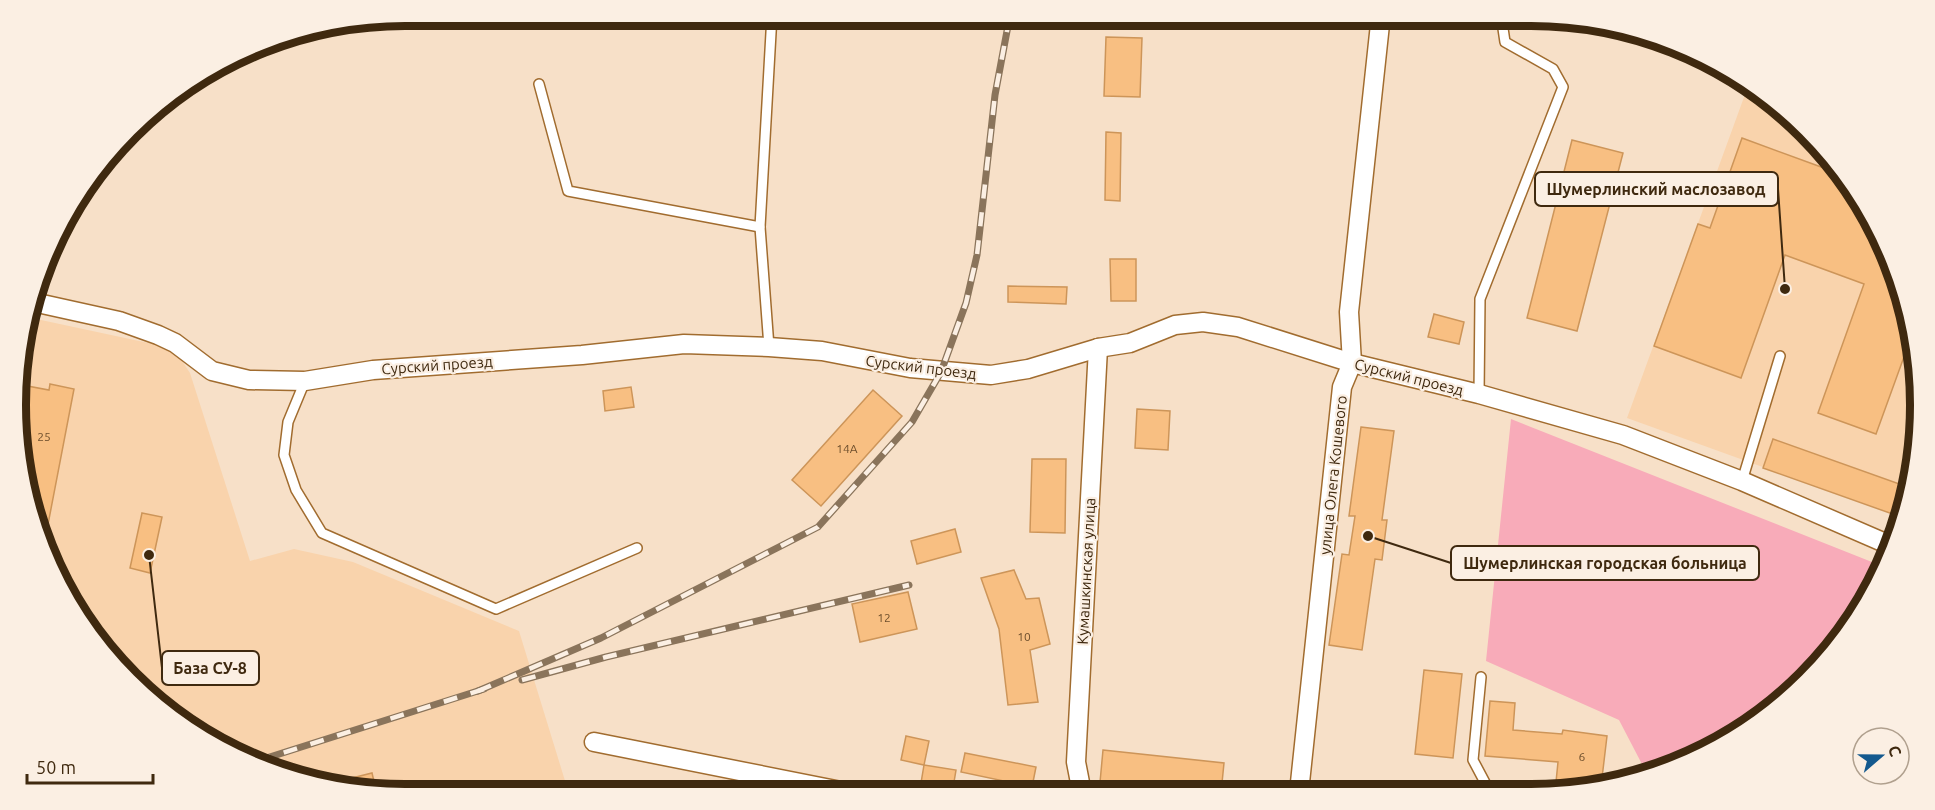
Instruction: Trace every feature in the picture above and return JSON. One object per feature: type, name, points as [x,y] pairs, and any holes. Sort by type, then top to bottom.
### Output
[{"type":"street","name":"улица Олега Кошевого","points":[[1300,784],[1342,387],[1352,363],[1349,312],[1380,26]]},
{"type":"street","name":"Сурский проезд","points":[[39,303],[118,321],[158,334],[175,343],[212,370],[249,380],[304,381],[373,370],[582,355],[684,344],[822,351],[910,369],[991,375],[1029,369],[1098,348],[1130,343],[1175,326],[1203,322],[1238,327],[1352,363],[1479,394],[1623,435],[1742,481],[1884,542]]},
{"type":"street","name":"Кумашкинская улица","points":[[1080,784],[1076,762],[1098,348]]},
{"type":"street","points":[[594,742],[806,784]]},
{"type":"lane","points":[[769,347],[760,227],[771,26]]},
{"type":"lane","points":[[1479,394],[1480,299],[1563,87],[1553,69],[1505,42],[1503,26]]},
{"type":"lane","points":[[539,84],[568,191],[760,227]]},
{"type":"lane","points":[[1742,481],[1780,356]]},
{"type":"lane","points":[[304,381],[288,422],[284,455],[296,490],[322,533],[495,609],[637,548]]},
{"type":"lane","points":[[1482,677],[1473,760],[1486,784]]},
{"type":"shaded area","points":[[1746,93],[1798,137],[1831,174],[1859,215],[1881,260],[1897,307],[1909,380],[1909,430],[1902,479],[1893,514],[1627,418]]},
{"type":"shaded area","points":[[36,319],[167,347],[180,358],[190,373],[250,561],[294,549],[353,562],[519,631],[566,784],[380,784],[331,777],[307,772],[260,756],[194,721],[137,673],[104,636],[76,595],[54,550],[38,503],[26,430],[26,380]]},
{"type":"shaded area","points":[[1511,419],[1875,563],[1846,616],[1815,655],[1780,690],[1741,721],[1720,734],[1675,756],[1643,767],[1619,720],[1486,661]]},
{"type":"building","points":[[1106,37],[1142,38],[1140,97],[1104,96]]},
{"type":"building","points":[[1106,132],[1121,133],[1120,201],[1105,200]]},
{"type":"building","points":[[1742,138],[1827,169],[1831,174],[1859,215],[1881,260],[1897,307],[1902,331],[1906,352],[1876,434],[1818,413],[1864,284],[1785,255],[1741,378],[1654,346],[1698,224],[1710,228]]},
{"type":"building","points":[[1572,140],[1623,153],[1577,331],[1527,318]]},
{"type":"building","points":[[1110,259],[1136,259],[1136,301],[1111,301]]},
{"type":"building","points":[[1008,286],[1067,287],[1066,304],[1008,302]]},
{"type":"building","points":[[1434,314],[1464,322],[1459,344],[1428,337]]},
{"type":"building","points":[[50,384],[74,389],[47,530],[38,503],[29,455],[26,430],[26,386],[49,390]]},
{"type":"building","points":[[631,387],[634,407],[605,411],[603,391]]},
{"type":"building","points":[[873,390],[902,416],[821,506],[792,480]]},
{"type":"building","points":[[1137,409],[1170,411],[1168,450],[1135,448]]},
{"type":"building","points":[[1361,427],[1394,431],[1382,520],[1387,520],[1382,560],[1375,559],[1362,650],[1329,645],[1342,554],[1349,555],[1355,516],[1349,516]]},
{"type":"building","points":[[1773,439],[1901,485],[1893,514],[1763,468]]},
{"type":"building","points":[[1032,459],[1066,459],[1065,533],[1030,532]]},
{"type":"building","points":[[142,513],[162,517],[150,573],[130,568]]},
{"type":"building","points":[[955,529],[961,552],[917,564],[911,541]]},
{"type":"building","points":[[1014,570],[1026,599],[1039,598],[1050,644],[1030,650],[1038,702],[1008,705],[999,629],[981,578]]},
{"type":"building","points":[[908,592],[917,629],[860,642],[852,604]]},
{"type":"building","points":[[1424,670],[1462,674],[1453,758],[1415,754]]},
{"type":"building","points":[[1490,701],[1515,703],[1513,730],[1562,734],[1563,730],[1607,736],[1602,777],[1593,777],[1580,781],[1556,784],[1558,762],[1485,756]]},
{"type":"building","points":[[906,736],[929,741],[924,765],[901,760]]},
{"type":"building","points":[[1103,750],[1224,763],[1222,784],[1100,784]]},
{"type":"building","points":[[965,753],[1036,767],[1033,784],[1018,784],[961,772]]},
{"type":"building","points":[[924,765],[956,770],[954,784],[921,783]]},
{"type":"building","points":[[372,773],[374,783],[355,781],[346,780]]},
{"type":"railway","points":[[478,691],[601,638],[818,527],[912,422],[941,372],[966,303],[977,255],[995,95],[1008,26]]},
{"type":"railway","points":[[522,680],[606,657],[909,585]]},
{"type":"railway","points":[[266,758],[484,689]]},
{"type":"place","name":"Шумерлинский маслозавод","points":[[1785,289]]},
{"type":"place","name":"Шумерлинская городская больница","points":[[1368,536]]},
{"type":"place","name":"База СУ-8","points":[[149,555]]}]
